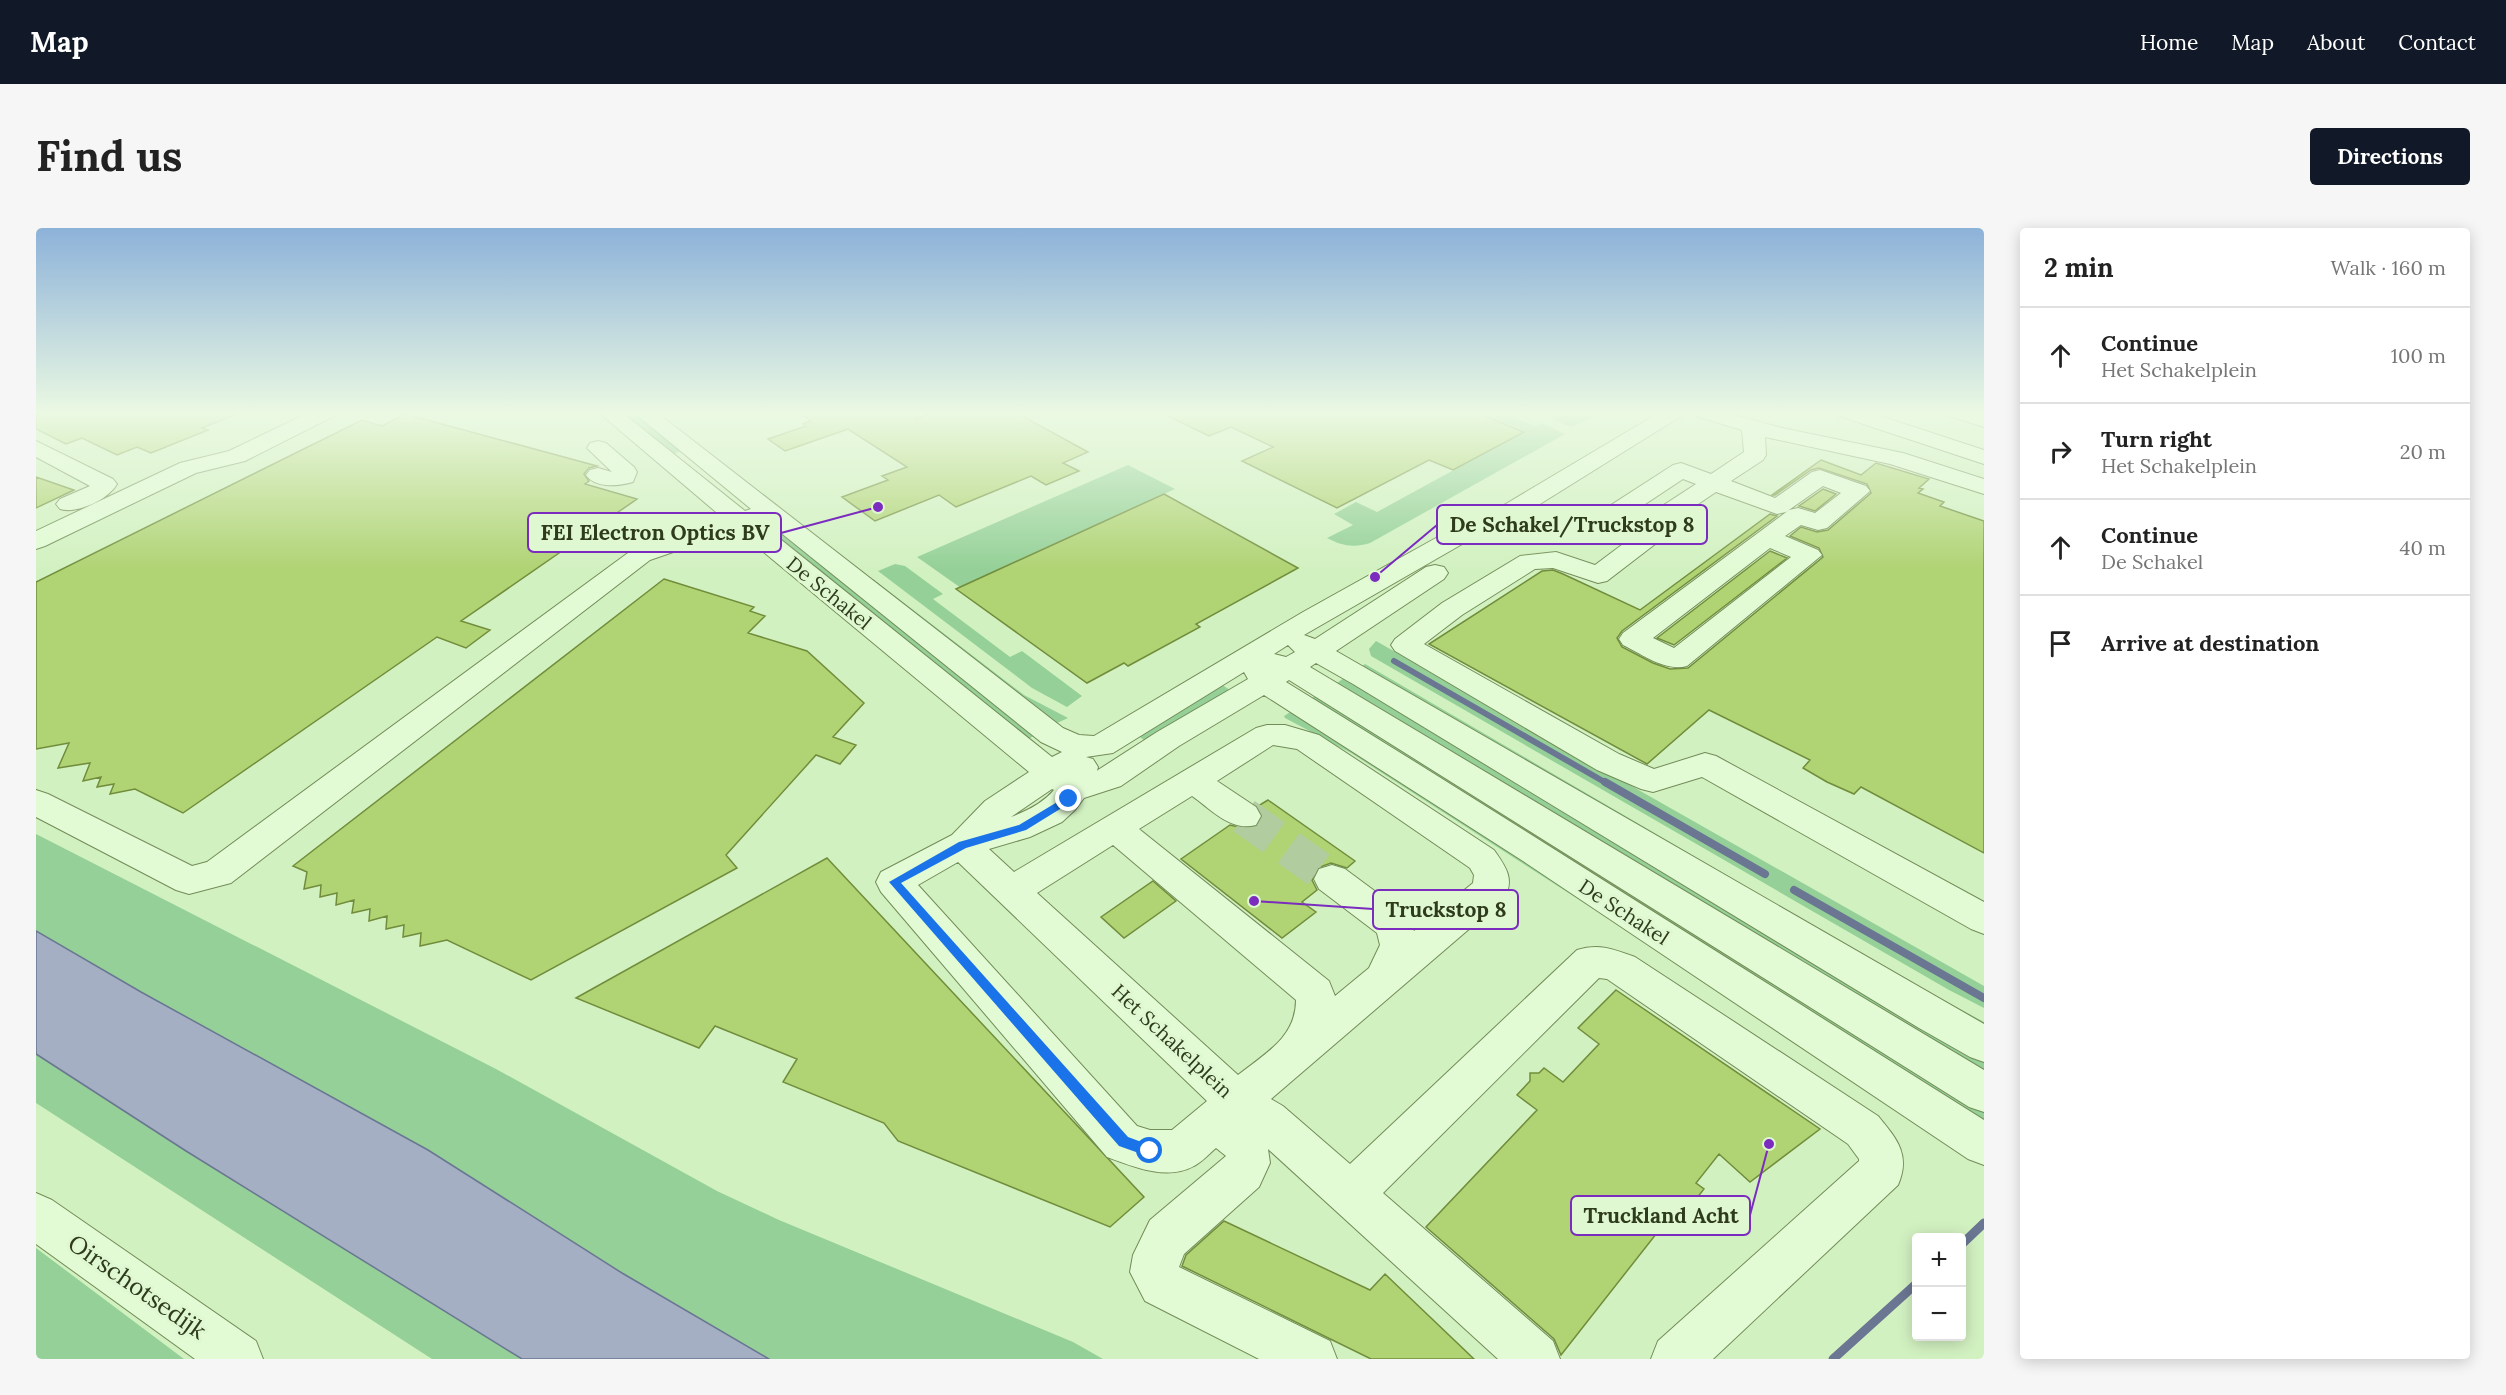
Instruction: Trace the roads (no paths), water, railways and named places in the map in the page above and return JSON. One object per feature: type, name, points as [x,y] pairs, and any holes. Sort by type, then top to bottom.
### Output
[{"type":"street","points":[[36,519],[102,489],[105,484],[66,464]]},
{"type":"street","points":[[188,468],[193,464]]},
{"type":"street","points":[[36,541],[188,468],[205,464]]},
{"type":"street","points":[[598,475],[615,480],[625,477],[626,472],[616,464]]},
{"type":"street","name":"De Schakel","points":[[671,464],[1065,780]]},
{"type":"street","name":"De Schakel","points":[[710,464],[1052,735],[1070,745],[1088,748]]},
{"type":"street","points":[[962,845],[997,810],[1065,780],[1088,748],[1101,745],[1280,658],[1431,575],[1479,540],[1513,510],[1590,464]]},
{"type":"street","points":[[1742,464],[1659,519],[1654,533],[1598,575],[1556,560],[1529,561],[1452,609],[1405,645],[1608,762],[1653,781],[1705,764],[1984,919]]},
{"type":"street","points":[[1913,464],[1984,487]]},
{"type":"street","points":[[1936,464],[1984,480]]},
{"type":"street","points":[[1065,780],[1088,787],[1106,781],[1280,658],[1341,596],[1488,519],[1513,510],[1579,537],[1681,470],[1788,511],[1767,538],[1633,639],[1677,660],[1809,555],[1767,538]]},
{"type":"street","points":[[36,802],[189,880],[218,873],[641,555],[770,511]]},
{"type":"street","points":[[1280,658],[1984,1044]]},
{"type":"street","name":"De Schakel","points":[[1280,658],[1984,1093]]},
{"type":"street","name":"De Schakel","points":[[1280,658],[1535,852],[1634,919],[1984,1144]]},
{"type":"street","points":[[1012,891],[1267,735],[1285,735],[1308,742],[1482,859],[1492,874],[1491,890],[1226,1111]]},
{"type":"street","points":[[1193,780],[1244,816]]},
{"type":"street","points":[[1115,828],[1315,993],[1317,1018],[1299,1050]]},
{"type":"street","name":"Het Schakelplein","points":[[962,845],[1012,891],[1226,1111],[1180,1151],[1150,1151],[1123,1142],[894,882],[962,845]]},
{"type":"street","points":[[1332,879],[1394,925],[1399,945],[1383,980]]},
{"type":"street","points":[[1351,1194],[1591,961],[1608,963],[1621,968],[1863,1130],[1880,1152],[1882,1170],[1676,1359]]},
{"type":"street","points":[[1226,1111],[1268,1120],[1535,1359]]},
{"type":"street","points":[[1226,1111],[1245,1145],[1249,1163],[1243,1172],[1167,1237],[1157,1256],[1154,1272],[1162,1284],[1312,1359]]},
{"type":"street","name":"Oirschotsedijk","points":[[36,1216],[238,1359]]},
{"type":"water","points":[[36,931],[141,992],[428,1150],[622,1273],[769,1359],[522,1359],[186,1151],[36,1054]]},
{"type":"waterway","points":[[1394,661],[1608,784]]},
{"type":"waterway","points":[[1605,782],[1765,874]]},
{"type":"waterway","points":[[1794,890],[1984,998]]},
{"type":"waterway","points":[[1966,1240],[1984,1223]]},
{"type":"waterway","points":[[1833,1359],[1913,1287]]},
{"type":"tunnel","points":[[1244,816],[1332,879]]},
{"type":"place","name":"FEI Electron Optics BV","points":[[878,507]]},
{"type":"place","name":"De Schakel/Truckstop 8","points":[[1375,577]]},
{"type":"place","name":"Truckstop 8","points":[[1254,901]]},
{"type":"place","name":"Truckland Acht","points":[[1769,1144]]}]
